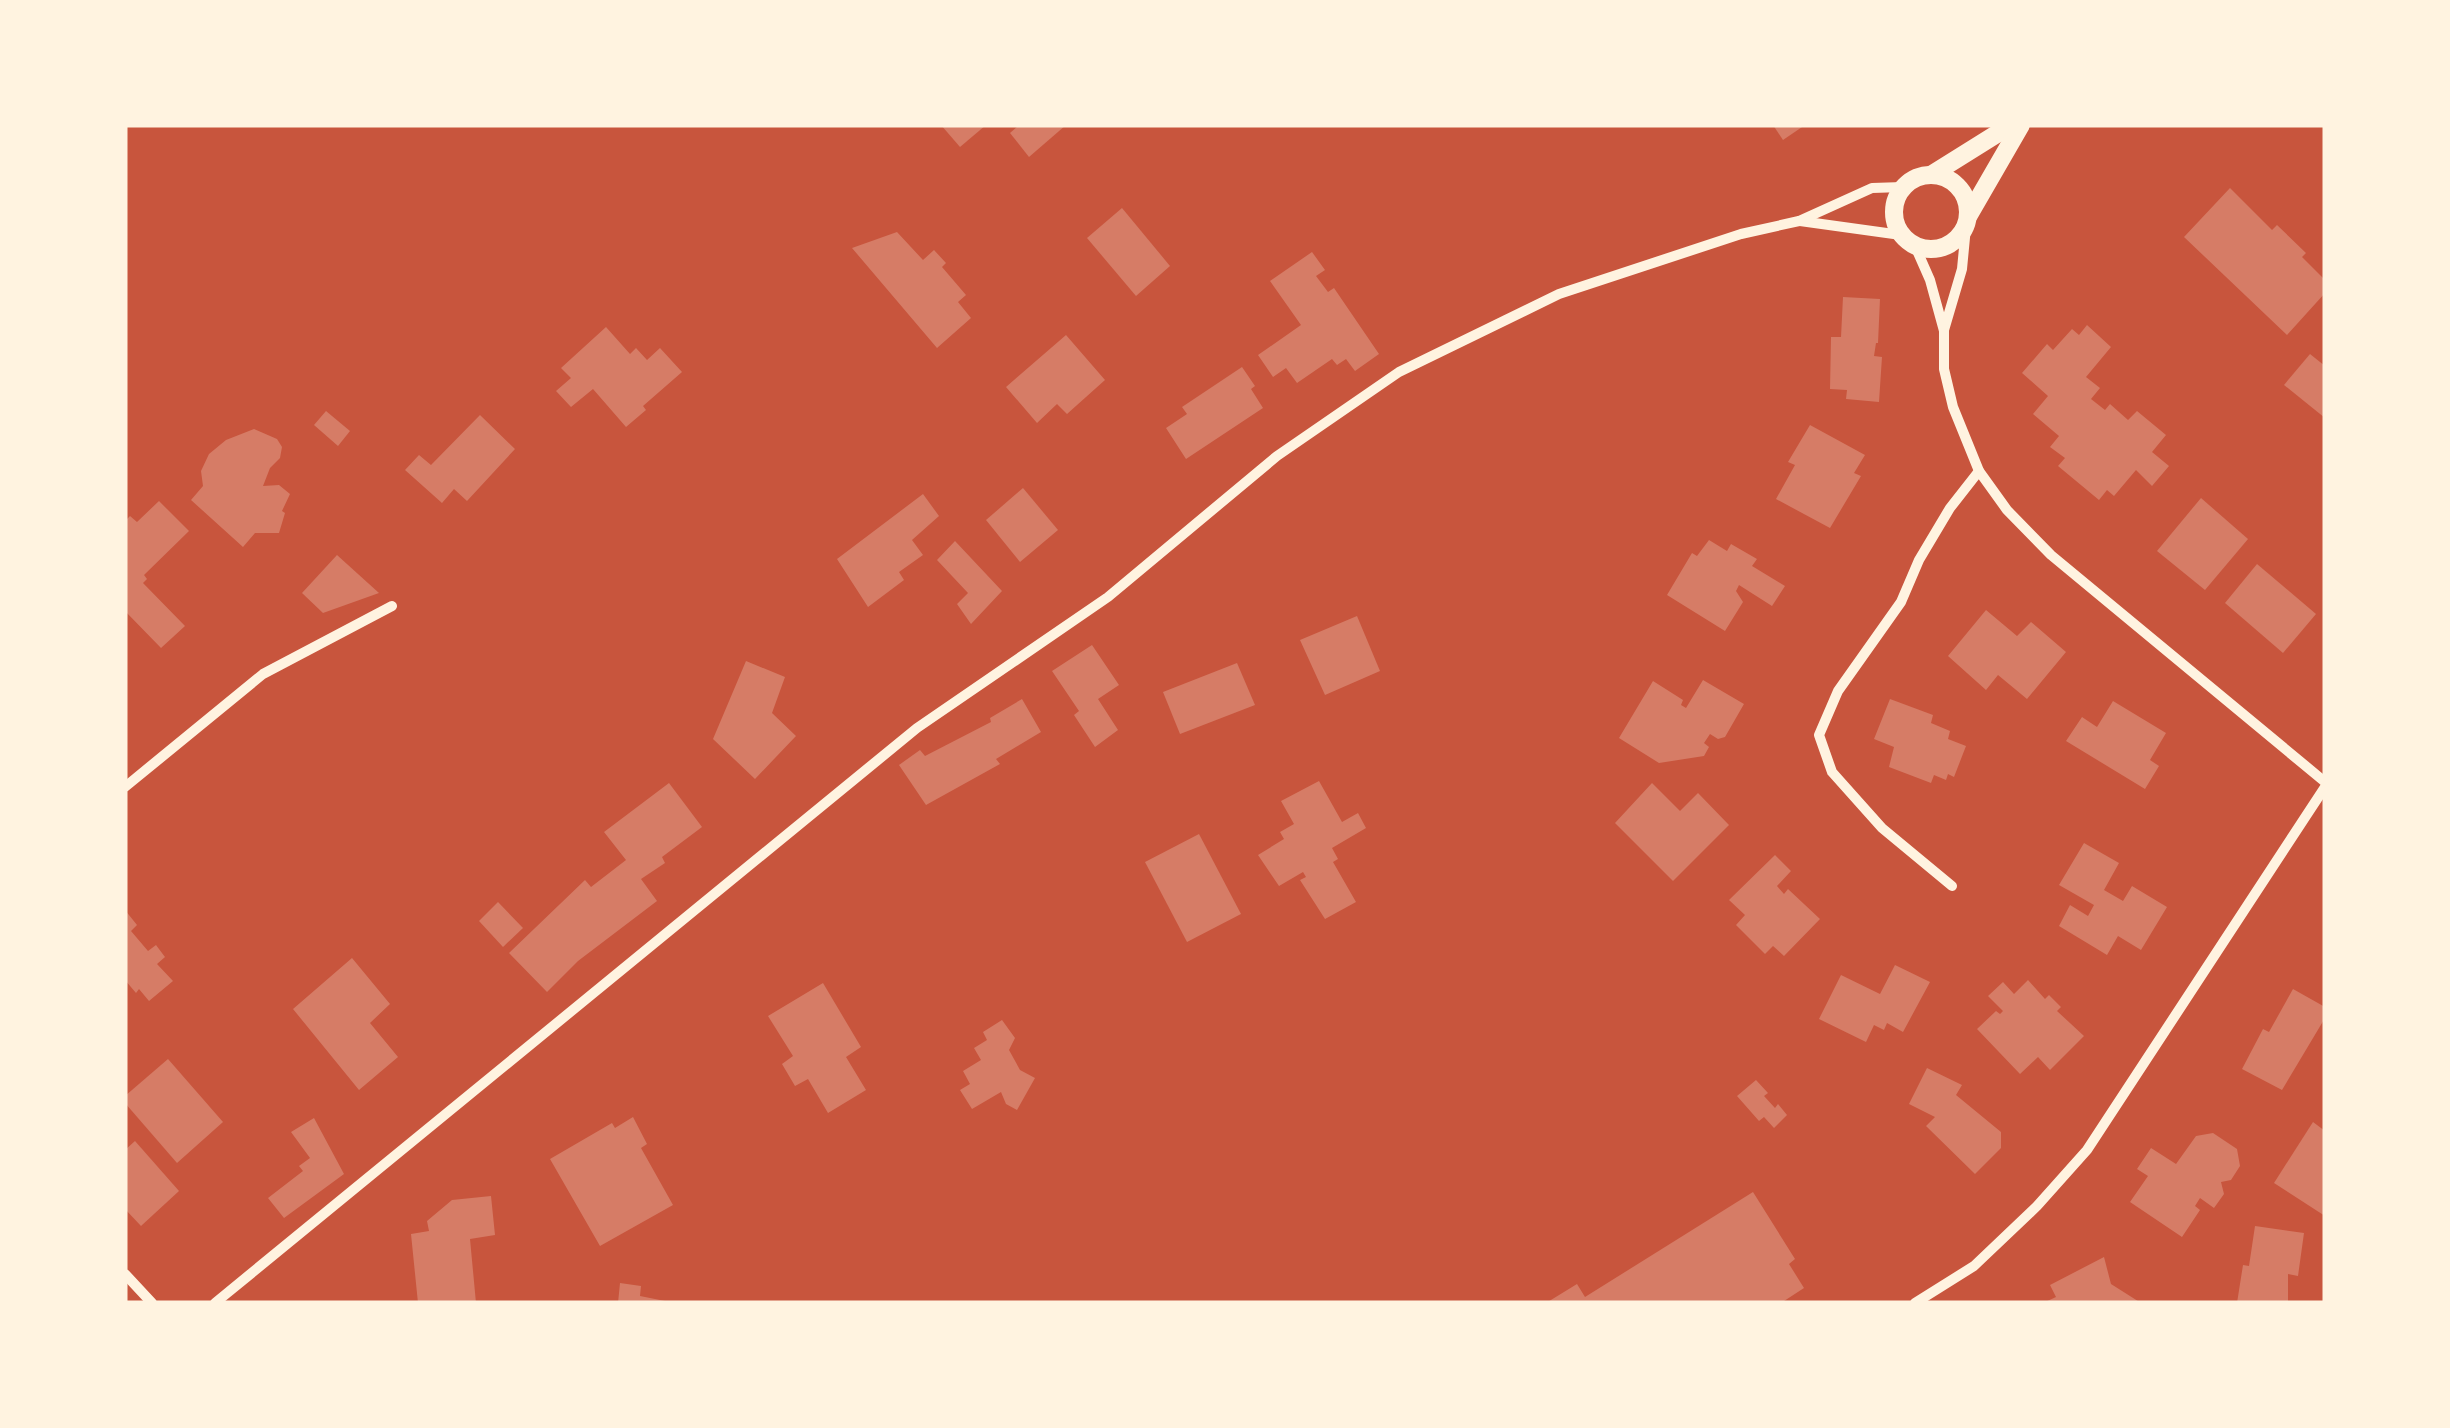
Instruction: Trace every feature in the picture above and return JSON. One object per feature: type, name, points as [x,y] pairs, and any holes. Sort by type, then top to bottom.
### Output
[{"type":"street","points":[[1916,1303],[1974,1266],[2037,1206],[2087,1150],[2325,784],[2051,555],[2007,510],[1979,471],[1953,407],[1944,369],[1944,331],[1930,280],[1894,210],[1896,197],[1911,180],[1930,175],[2011,125]]},
{"type":"street","points":[[1798,220],[1938,249],[1960,237],[2022,125]]},
{"type":"street","points":[[1930,175],[1946,178],[1966,200],[1962,269],[1944,331]]},
{"type":"street","points":[[215,1303],[917,728],[1108,596],[1172,547],[1277,456],[1399,372],[1558,294],[1741,234],[1798,220],[1872,188],[1904,187]]},
{"type":"street","points":[[1952,886],[1882,828],[1832,772],[1819,735],[1838,691],[1901,602],[1919,560],[1950,508],[1979,471]]},
{"type":"street","points":[[125,788],[263,674],[392,606]]},
{"type":"street","points":[[125,1274],[152,1303]]},
{"type":"building","points":[[941,125],[986,125],[960,147]]},
{"type":"building","points":[[1019,125],[1066,125],[1029,157],[1010,133]]},
{"type":"building","points":[[1773,125],[1805,125],[1783,140]]},
{"type":"building","points":[[2230,188],[2272,230],[2277,225],[2306,253],[2302,257],[2325,280],[2325,293],[2287,335],[2184,237]]},
{"type":"building","points":[[1122,208],[1170,266],[1136,296],[1087,238]]},
{"type":"building","points":[[897,232],[923,260],[934,250],[946,263],[942,267],[966,295],[958,302],[971,318],[937,348],[852,248]]},
{"type":"building","points":[[1312,252],[1325,270],[1316,276],[1328,292],[1334,288],[1379,354],[1355,371],[1346,359],[1337,365],[1332,359],[1297,383],[1286,368],[1273,377],[1258,355],[1301,325],[1270,281]]},
{"type":"building","points":[[1843,297],[1880,299],[1874,356],[1882,357],[1879,402],[1846,399],[1847,390],[1830,389],[1831,337],[1841,337]]},
{"type":"building","points":[[2087,325],[2111,347],[2086,377],[2100,388],[2091,399],[2105,410],[2110,404],[2128,420],[2137,411],[2166,435],[2152,452],[2169,466],[2152,486],[2136,470],[2114,496],[2107,490],[2099,500],[2058,466],[2065,458],[2050,447],[2059,436],[2033,414],[2048,396],[2022,373],[2047,344],[2053,350],[2072,329],[2079,335]]},
{"type":"building","points":[[606,327],[630,354],[636,348],[647,360],[660,348],[682,372],[643,406],[646,410],[626,427],[593,389],[571,407],[556,391],[571,378],[561,368]]},
{"type":"building","points":[[1066,335],[1105,380],[1067,414],[1057,404],[1037,423],[1006,387]]},
{"type":"building","points":[[2310,354],[2325,366],[2325,418],[2284,385]]},
{"type":"building","points":[[1242,367],[1263,408],[1186,459],[1166,428],[1187,414],[1182,407]]},
{"type":"building","points":[[326,411],[350,431],[338,446],[314,425]]},
{"type":"building","points":[[480,415],[515,449],[467,501],[454,489],[442,503],[405,470],[419,455],[431,465]]},
{"type":"building","points":[[1810,425],[1865,455],[1854,473],[1861,476],[1830,528],[1776,499],[1795,465],[1788,462]]},
{"type":"building","points":[[254,429],[277,439],[282,447],[280,458],[270,468],[263,486],[279,485],[290,494],[282,511],[285,513],[279,533],[255,533],[243,547],[191,500],[203,486],[201,471],[209,454],[226,440]]},
{"type":"building","points":[[1023,488],[1058,530],[1020,562],[986,520]]},
{"type":"building","points":[[923,494],[939,516],[912,540],[923,555],[899,572],[904,580],[868,607],[837,559]]},
{"type":"building","points":[[2201,498],[2248,539],[2205,590],[2157,551]]},
{"type":"building","points":[[159,501],[189,531],[144,575],[147,579],[143,583],[185,626],[161,648],[125,611],[125,521],[130,516],[137,522]]},
{"type":"building","points":[[1709,540],[1727,551],[1731,544],[1757,559],[1752,566],[1785,586],[1772,606],[1739,585],[1736,591],[1743,602],[1725,631],[1667,595],[1692,553],[1697,556]]},
{"type":"building","points":[[955,541],[1002,591],[971,624],[957,604],[968,593],[937,560]]},
{"type":"building","points":[[337,555],[379,593],[323,613],[302,593]]},
{"type":"building","points":[[2257,564],[2316,614],[2283,653],[2225,603]]},
{"type":"building","points":[[1986,610],[2017,636],[2031,622],[2066,652],[2027,699],[1998,675],[1986,690],[1948,656]]},
{"type":"building","points":[[1357,616],[1380,671],[1325,695],[1300,640]]},
{"type":"building","points":[[1092,645],[1119,685],[1098,699],[1118,730],[1095,747],[1074,715],[1079,711],[1052,671]]},
{"type":"building","points":[[746,661],[785,677],[772,713],[796,736],[755,779],[713,739]]},
{"type":"building","points":[[1237,663],[1255,705],[1180,734],[1163,692]]},
{"type":"building","points":[[1703,680],[1744,704],[1725,737],[1718,739],[1710,734],[1704,743],[1709,747],[1704,756],[1659,763],[1619,738],[1653,681],[1683,700],[1681,705],[1686,708]]},
{"type":"building","points":[[1022,699],[1041,732],[996,759],[1000,764],[926,805],[899,765],[920,750],[925,756],[991,722],[990,718]]},
{"type":"building","points":[[1890,699],[1933,715],[1931,723],[1950,731],[1948,739],[1966,746],[1954,777],[1948,774],[1946,780],[1934,775],[1931,783],[1889,767],[1894,747],[1874,739]]},
{"type":"building","points":[[2113,701],[2166,733],[2150,760],[2159,766],[2145,789],[2066,741],[2082,717],[2097,727]]},
{"type":"building","points":[[1319,781],[1342,822],[1358,813],[1366,828],[1332,848],[1338,859],[1333,862],[1356,902],[1325,919],[1300,880],[1306,877],[1303,872],[1279,886],[1258,855],[1284,839],[1280,832],[1294,824],[1281,801]]},
{"type":"building","points":[[669,783],[702,827],[662,857],[665,863],[641,879],[657,901],[578,961],[547,992],[509,953],[585,880],[591,887],[626,860],[604,832]]},
{"type":"building","points":[[1652,783],[1680,811],[1698,793],[1729,825],[1673,881],[1615,823]]},
{"type":"building","points":[[1199,834],[1241,914],[1187,942],[1145,862]]},
{"type":"building","points":[[2084,843],[2119,863],[2104,890],[2123,901],[2132,886],[2167,907],[2141,950],[2118,936],[2107,955],[2059,926],[2070,905],[2088,916],[2094,905],[2059,885]]},
{"type":"building","points":[[1775,855],[1791,871],[1777,886],[1784,894],[1788,889],[1820,919],[1784,956],[1773,946],[1765,954],[1736,925],[1745,915],[1729,900]]},
{"type":"building","points":[[498,902],[523,928],[503,947],[479,921]]},
{"type":"building","points":[[125,910],[137,925],[131,931],[148,951],[156,945],[165,957],[157,964],[173,981],[149,1001],[125,980]]},
{"type":"building","points":[[352,958],[390,1004],[370,1023],[398,1057],[359,1090],[293,1009]]},
{"type":"building","points":[[1895,965],[1930,982],[1903,1032],[1887,1023],[1884,1030],[1874,1025],[1866,1042],[1819,1019],[1841,975],[1880,994]]},
{"type":"building","points":[[2028,980],[2045,999],[2049,995],[2061,1007],[2057,1011],[2084,1036],[2050,1070],[2038,1057],[2020,1074],[1977,1029],[1996,1011],[2003,1011],[1988,996],[2003,982],[2014,994]]},
{"type":"building","points":[[823,983],[861,1047],[846,1057],[866,1090],[828,1113],[808,1079],[795,1086],[782,1064],[793,1056],[768,1016]]},
{"type":"building","points":[[2293,989],[2325,1007],[2325,1018],[2282,1090],[2242,1069],[2263,1029],[2269,1032]]},
{"type":"building","points":[[1002,1020],[1015,1038],[1009,1050],[1020,1070],[1035,1078],[1017,1110],[1006,1104],[1001,1092],[972,1109],[960,1090],[970,1084],[963,1071],[981,1060],[974,1048],[987,1040],[983,1032]]},
{"type":"building","points":[[168,1059],[223,1122],[177,1163],[125,1103],[125,1096]]},
{"type":"building","points":[[1927,1068],[1962,1085],[1956,1095],[2001,1132],[2001,1148],[1975,1174],[1926,1126],[1935,1117],[1909,1104]]},
{"type":"building","points":[[1756,1080],[1768,1093],[1764,1096],[1787,1115],[1774,1128],[1764,1117],[1759,1121],[1737,1096]]},
{"type":"building","points":[[633,1117],[647,1144],[641,1148],[673,1205],[600,1246],[550,1159],[612,1123],[615,1128]]},
{"type":"building","points":[[314,1118],[344,1174],[284,1218],[268,1198],[303,1171],[299,1166],[310,1158],[291,1132]]},
{"type":"building","points":[[2313,1122],[2325,1131],[2325,1216],[2274,1183]]},
{"type":"building","points":[[2213,1133],[2237,1149],[2240,1166],[2231,1180],[2221,1182],[2224,1194],[2214,1208],[2200,1198],[2195,1206],[2200,1210],[2182,1237],[2130,1202],[2148,1176],[2137,1169],[2151,1148],[2176,1164],[2196,1136]]},
{"type":"building","points":[[135,1141],[179,1191],[141,1226],[125,1209],[125,1150]]},
{"type":"building","points":[[1753,1192],[1795,1259],[1789,1264],[1804,1288],[1781,1303],[1546,1303],[1577,1284],[1585,1297]]},
{"type":"building","points":[[491,1196],[495,1235],[470,1239],[476,1303],[418,1303],[411,1234],[429,1231],[427,1221],[452,1200]]},
{"type":"building","points":[[2255,1226],[2304,1233],[2298,1276],[2288,1274],[2288,1303],[2237,1303],[2243,1265],[2249,1266]]},
{"type":"building","points":[[2104,1257],[2111,1284],[2141,1303],[2043,1303],[2056,1297],[2050,1285]]},
{"type":"building","points":[[620,1283],[641,1286],[640,1296],[675,1303],[618,1303]]}]
